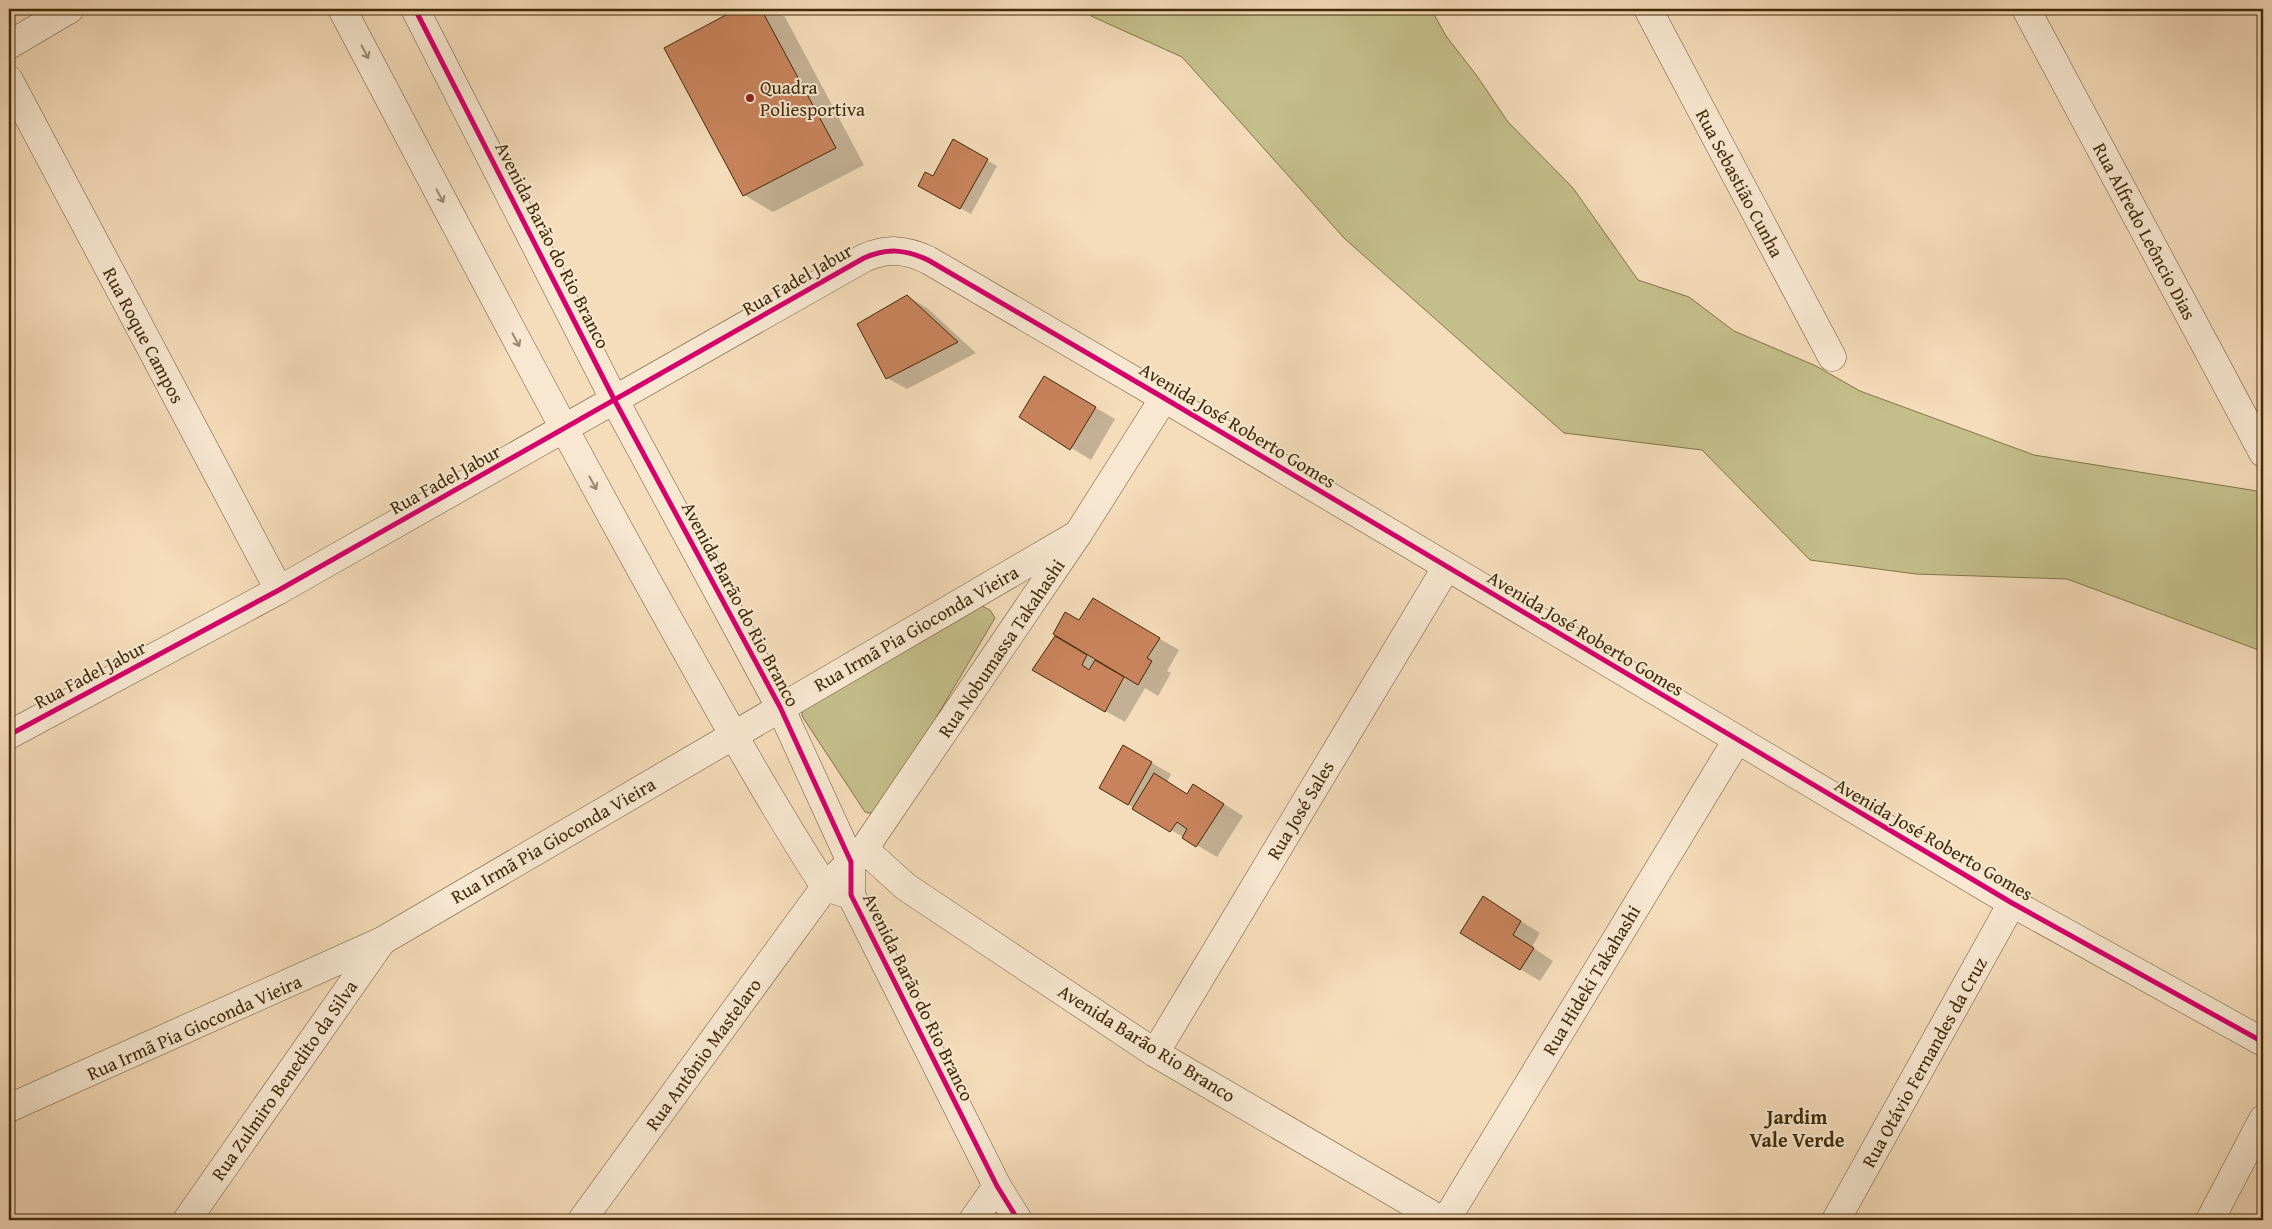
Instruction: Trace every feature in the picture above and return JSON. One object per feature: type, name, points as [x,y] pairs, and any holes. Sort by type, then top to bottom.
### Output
[{"type":"street","points":[[9,45],[70,9]]},
{"type":"street","points":[[342,9],[563,430],[733,735],[782,820],[824,887]]},
{"type":"street","name":"Avenida Barão do Rio Branco","points":[[415,9],[615,401],[858,855],[851,895],[997,1186],[1018,1220]]},
{"type":"street","name":"Rua Sebastião Cunha","points":[[1648,9],[1832,357]]},
{"type":"street","name":"Rua Alfredo Leôncio Dias","points":[[2026,9],[2263,453]]},
{"type":"street","name":"Rua Roque Campos","points":[[9,80],[280,590]]},
{"type":"street","name":"Rua Fadel Jabur","points":[[9,735],[280,590],[864,258],[880,251],[894,250]]},
{"type":"street","name":"Avenida José Roberto Gomes","points":[[894,250],[913,253],[928,260],[1164,398],[1446,568],[2012,903],[2263,1042]]},
{"type":"street","name":"Rua Nobumassa Takahashi","points":[[824,887],[858,855],[1078,534],[1164,398]]},
{"type":"street","name":"Rua Irmã Pia Gioconda Vieira","points":[[9,1108],[307,976],[382,940],[1078,534]]},
{"type":"street","name":"Rua José Sales","points":[[1155,1053],[1446,568]]},
{"type":"street","name":"Rua Hideki Takahashi","points":[[1446,1220],[1737,740]]},
{"type":"street","name":"Avenida Barão Rio Branco","points":[[858,855],[1155,1053],[1441,1220]]},
{"type":"street","name":"Avenida Barão do Rio Branco","points":[[824,887],[851,895]]},
{"type":"street","name":"Rua Antônio Mastelaro","points":[[582,1220],[824,887]]},
{"type":"street","name":"Rua Otávio Fernandes da Cruz","points":[[1836,1220],[2012,903]]},
{"type":"street","name":"Rua Zulmiro Benedito da Silva","points":[[187,1220],[382,940]]},
{"type":"street","points":[[2210,1220],[2263,1119]]},
{"type":"street","points":[[973,1220],[997,1186]]},
{"type":"shaded area","points":[[1087,9],[1431,9],[1446,36],[1477,76],[1508,122],[1573,188],[1638,280],[1689,297],[1734,331],[1816,366],[1860,391],[2034,455],[2263,492],[2263,654],[2256,649],[2067,579],[1916,574],[1810,560],[1702,450],[1564,433],[1344,238],[1182,57],[1091,16]]},
{"type":"shaded area","points":[[982,606],[990,610],[995,618],[885,804],[873,814],[865,812],[802,716],[803,706]]},
{"type":"building","name":"Quadra Poliesportiva","points":[[737,9],[761,9],[836,148],[743,196],[664,48]]},
{"type":"building","points":[[953,139],[988,159],[960,209],[918,186],[925,172],[933,176]]},
{"type":"building","points":[[907,295],[958,342],[886,379],[857,324]]},
{"type":"building","points":[[1044,376],[1096,407],[1070,450],[1019,417]]},
{"type":"building","points":[[1093,598],[1160,638],[1147,658],[1152,661],[1138,685],[1053,634],[1065,612],[1079,620]]},
{"type":"building","points":[[1055,636],[1087,655],[1082,665],[1089,670],[1095,660],[1124,677],[1105,712],[1032,670]]},
{"type":"building","points":[[1123,745],[1152,762],[1128,805],[1099,788]]},
{"type":"building","points":[[1154,773],[1187,794],[1193,784],[1224,804],[1196,847],[1182,838],[1187,829],[1177,822],[1170,832],[1132,809]]},
{"type":"building","points":[[1483,896],[1521,921],[1513,935],[1534,948],[1520,970],[1460,933]]},
{"type":"cycle path","points":[[415,9],[615,401],[780,707],[851,862],[851,895],[997,1186],[1018,1220]]},
{"type":"cycle path","points":[[9,735],[279,590],[864,258],[888,251],[904,252],[928,260],[1164,398],[2012,903],[2263,1042]]},
{"type":"place","name":"Quadra Poliesportiva","points":[[750,98]]},
{"type":"district","name":"Jardim Vale Verde","points":[[1797,1128]]}]
